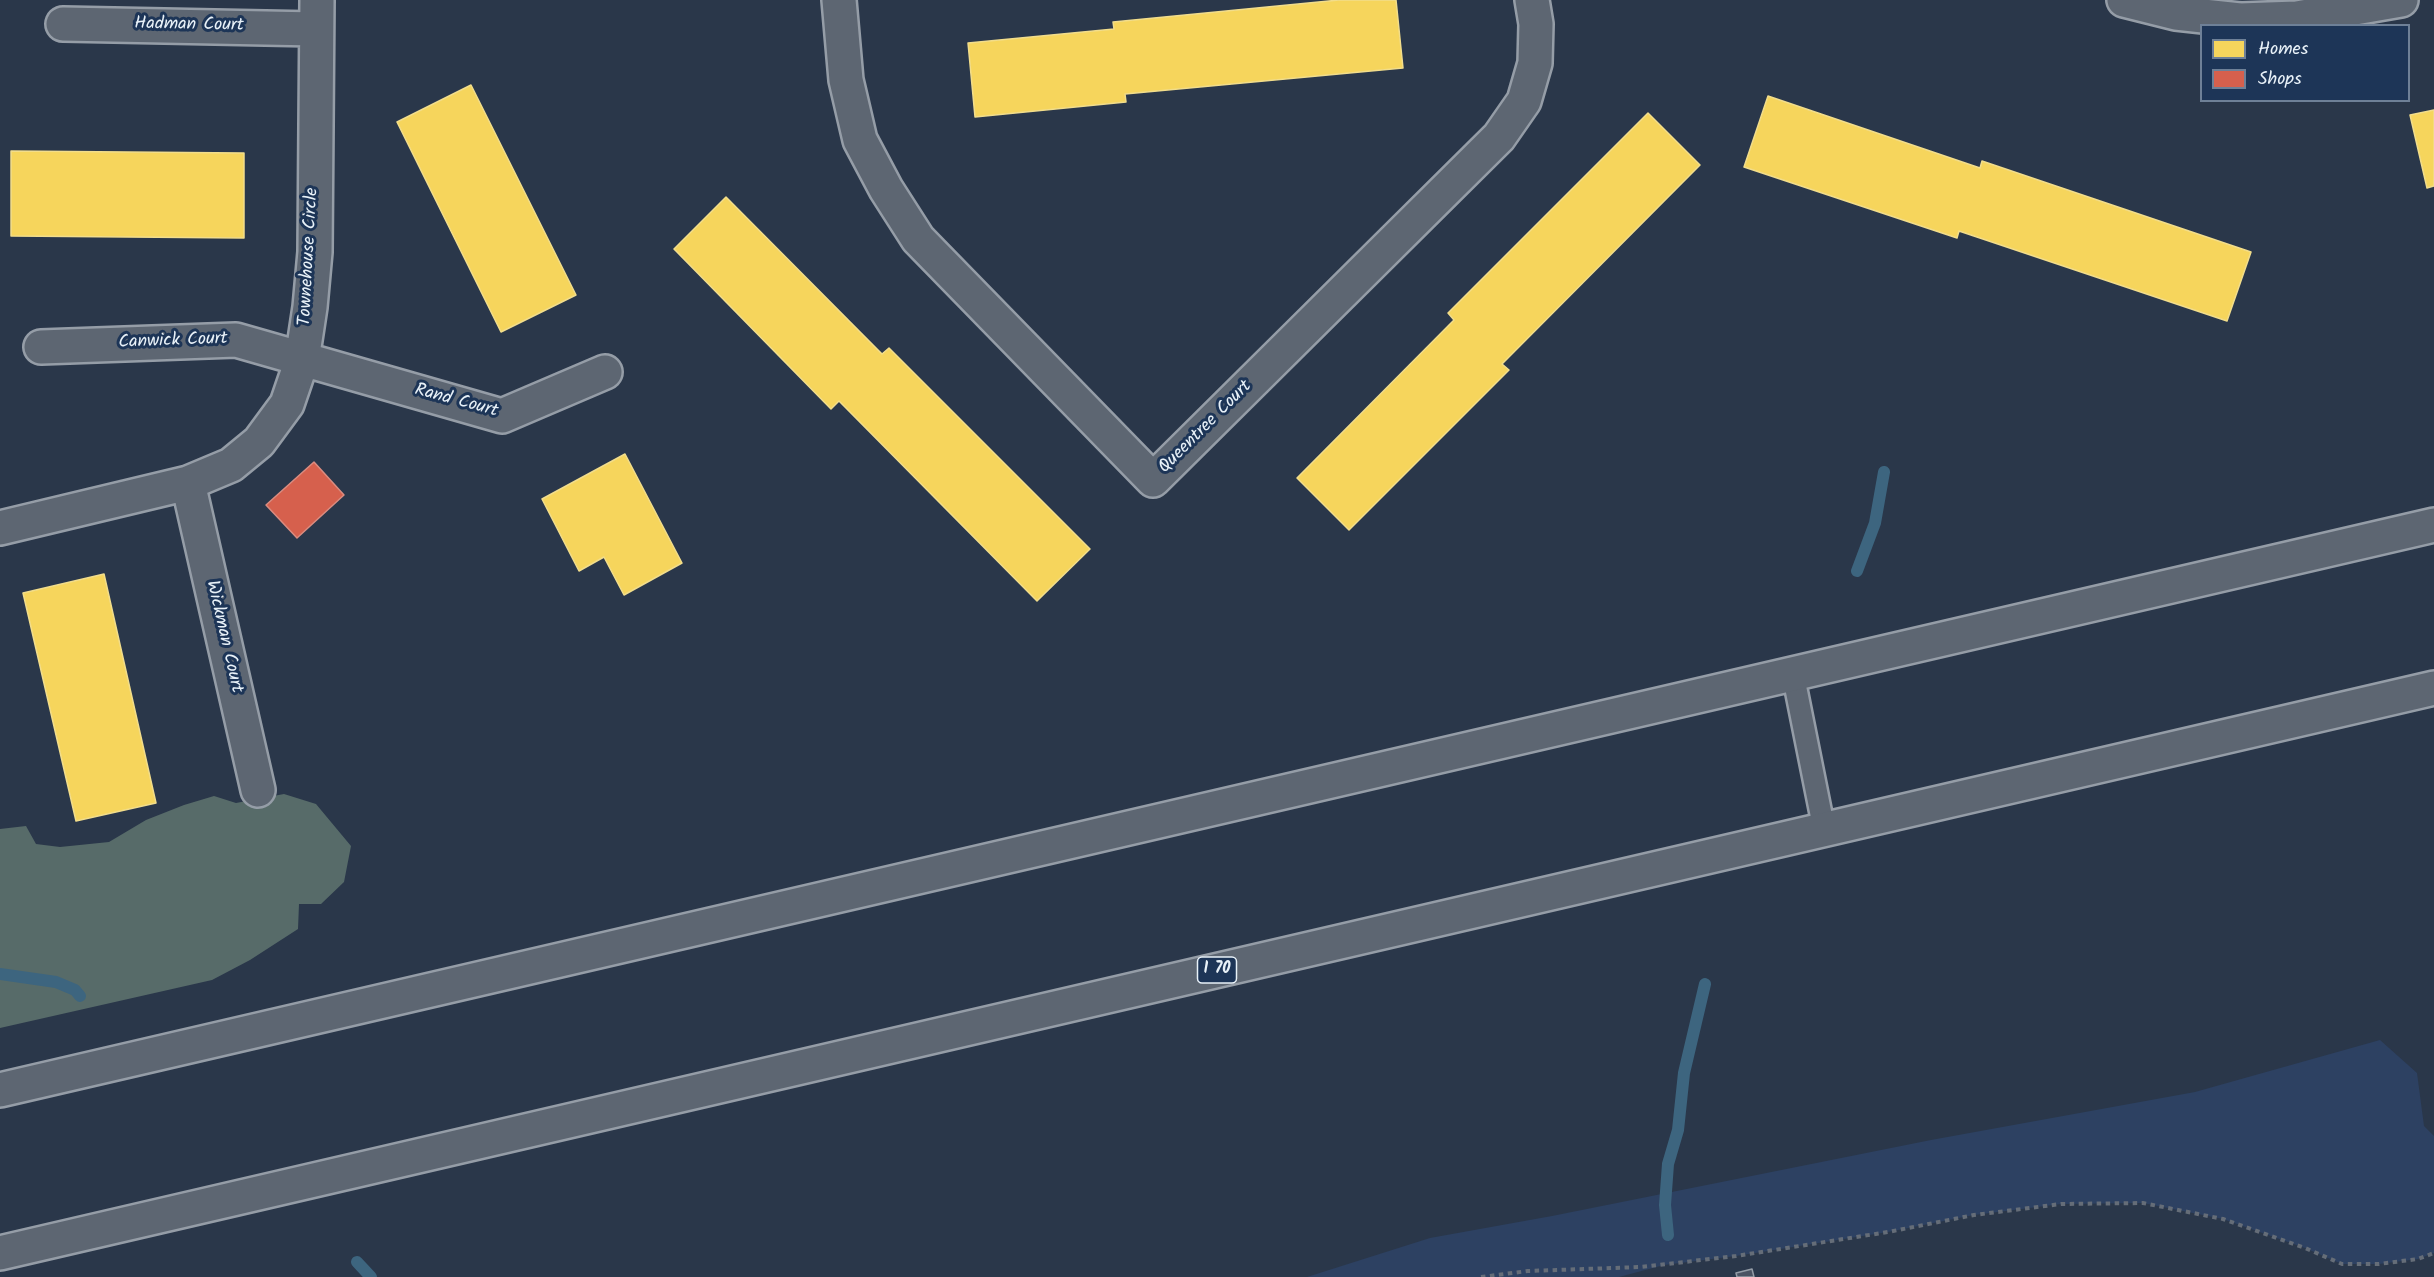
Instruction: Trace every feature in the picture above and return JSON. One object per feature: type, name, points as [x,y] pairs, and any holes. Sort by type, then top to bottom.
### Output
[{"type":"main road","name":"Queentree Court","points":[[839,0],[846,80],[860,140],[886,189],[918,239],[1153,480],[1499,137],[1524,101],[1535,63],[1536,24],[1532,0]]},
{"type":"main road","points":[[2124,0],[2176,13],[2240,20],[2297,18],[2401,0]]},
{"type":"main road","name":"Hadman Court","points":[[63,24],[316,14]]},
{"type":"main road","name":"Townehouse Circle","points":[[0,528],[188,483],[231,465],[259,442],[287,404],[302,360],[315,252],[316,14]]},
{"type":"main road","name":"Canwick Court","points":[[41,347],[236,340],[302,360]]},
{"type":"main road","name":"Rand Court","points":[[302,360],[502,416],[605,372]]},
{"type":"main road","name":"Wickman Court","points":[[188,483],[258,790]]},
{"type":"main road","points":[[0,1090],[2434,525]]},
{"type":"main road","name":"I 70","points":[[0,1252],[2434,688]]},
{"type":"lane","points":[[1793,674],[1824,829]]},
{"type":"path","points":[[1480,1277],[1528,1271],[1641,1267],[1736,1256],[1888,1232],[1974,1215],[2061,1204],[2143,1203],[2223,1219],[2305,1248],[2342,1264],[2379,1264],[2434,1253]]},
{"type":"shaded area","points":[[2380,1040],[2417,1073],[2424,1126],[2434,1136],[2434,1253],[2418,1259],[2379,1264],[2342,1264],[2305,1248],[2223,1219],[2143,1203],[2061,1204],[1974,1215],[1888,1232],[1664,1265],[1619,1277],[1307,1277],[1430,1238],[1552,1216],[1931,1140],[2195,1092]]},
{"type":"green space","points":[[284,794],[316,804],[351,846],[344,882],[321,904],[299,904],[298,929],[250,960],[212,980],[0,1028],[0,829],[26,826],[36,844],[60,847],[109,842],[146,820],[214,796],[236,803]]},
{"type":"building: Homes","points":[[1339,0],[1396,0],[1403,68],[1125,94],[1126,102],[975,117],[968,43],[1114,29],[1113,22]]},
{"type":"building: Homes","points":[[471,85],[576,295],[501,332],[397,122]]},
{"type":"building: Homes","points":[[1768,96],[1980,168],[1982,161],[2251,252],[2227,321],[1959,231],[1957,238],[1744,167]]},
{"type":"building: Homes","points":[[2434,110],[2434,186],[2427,188],[2410,115]]},
{"type":"building: Homes","points":[[1648,113],[1700,165],[1502,364],[1509,370],[1349,530],[1297,478],[1454,320],[1448,313]]},
{"type":"building: Homes","points":[[11,151],[244,153],[244,238],[11,236]]},
{"type":"building: Homes","points":[[726,197],[882,354],[889,348],[1090,549],[1037,601],[839,401],[831,409],[674,249]]},
{"type":"building: Homes","points":[[625,454],[682,563],[624,595],[604,557],[579,571],[542,499]]},
{"type":"building: Homes","points":[[104,574],[156,803],[76,821],[23,593]]},
{"type":"building: Shops","points":[[314,462],[344,495],[297,538],[266,505]]},
{"type":"building: Other","points":[[1752,1269],[1754,1277],[1737,1277],[1736,1273]]},
{"type":"waterway","points":[[1857,571],[1875,523],[1884,472]]},
{"type":"waterway","points":[[0,974],[56,982],[75,990],[80,996]]},
{"type":"waterway","points":[[1668,1235],[1665,1205],[1668,1164],[1678,1130],[1684,1073],[1705,984]]},
{"type":"waterway","points":[[357,1262],[371,1277]]}]
